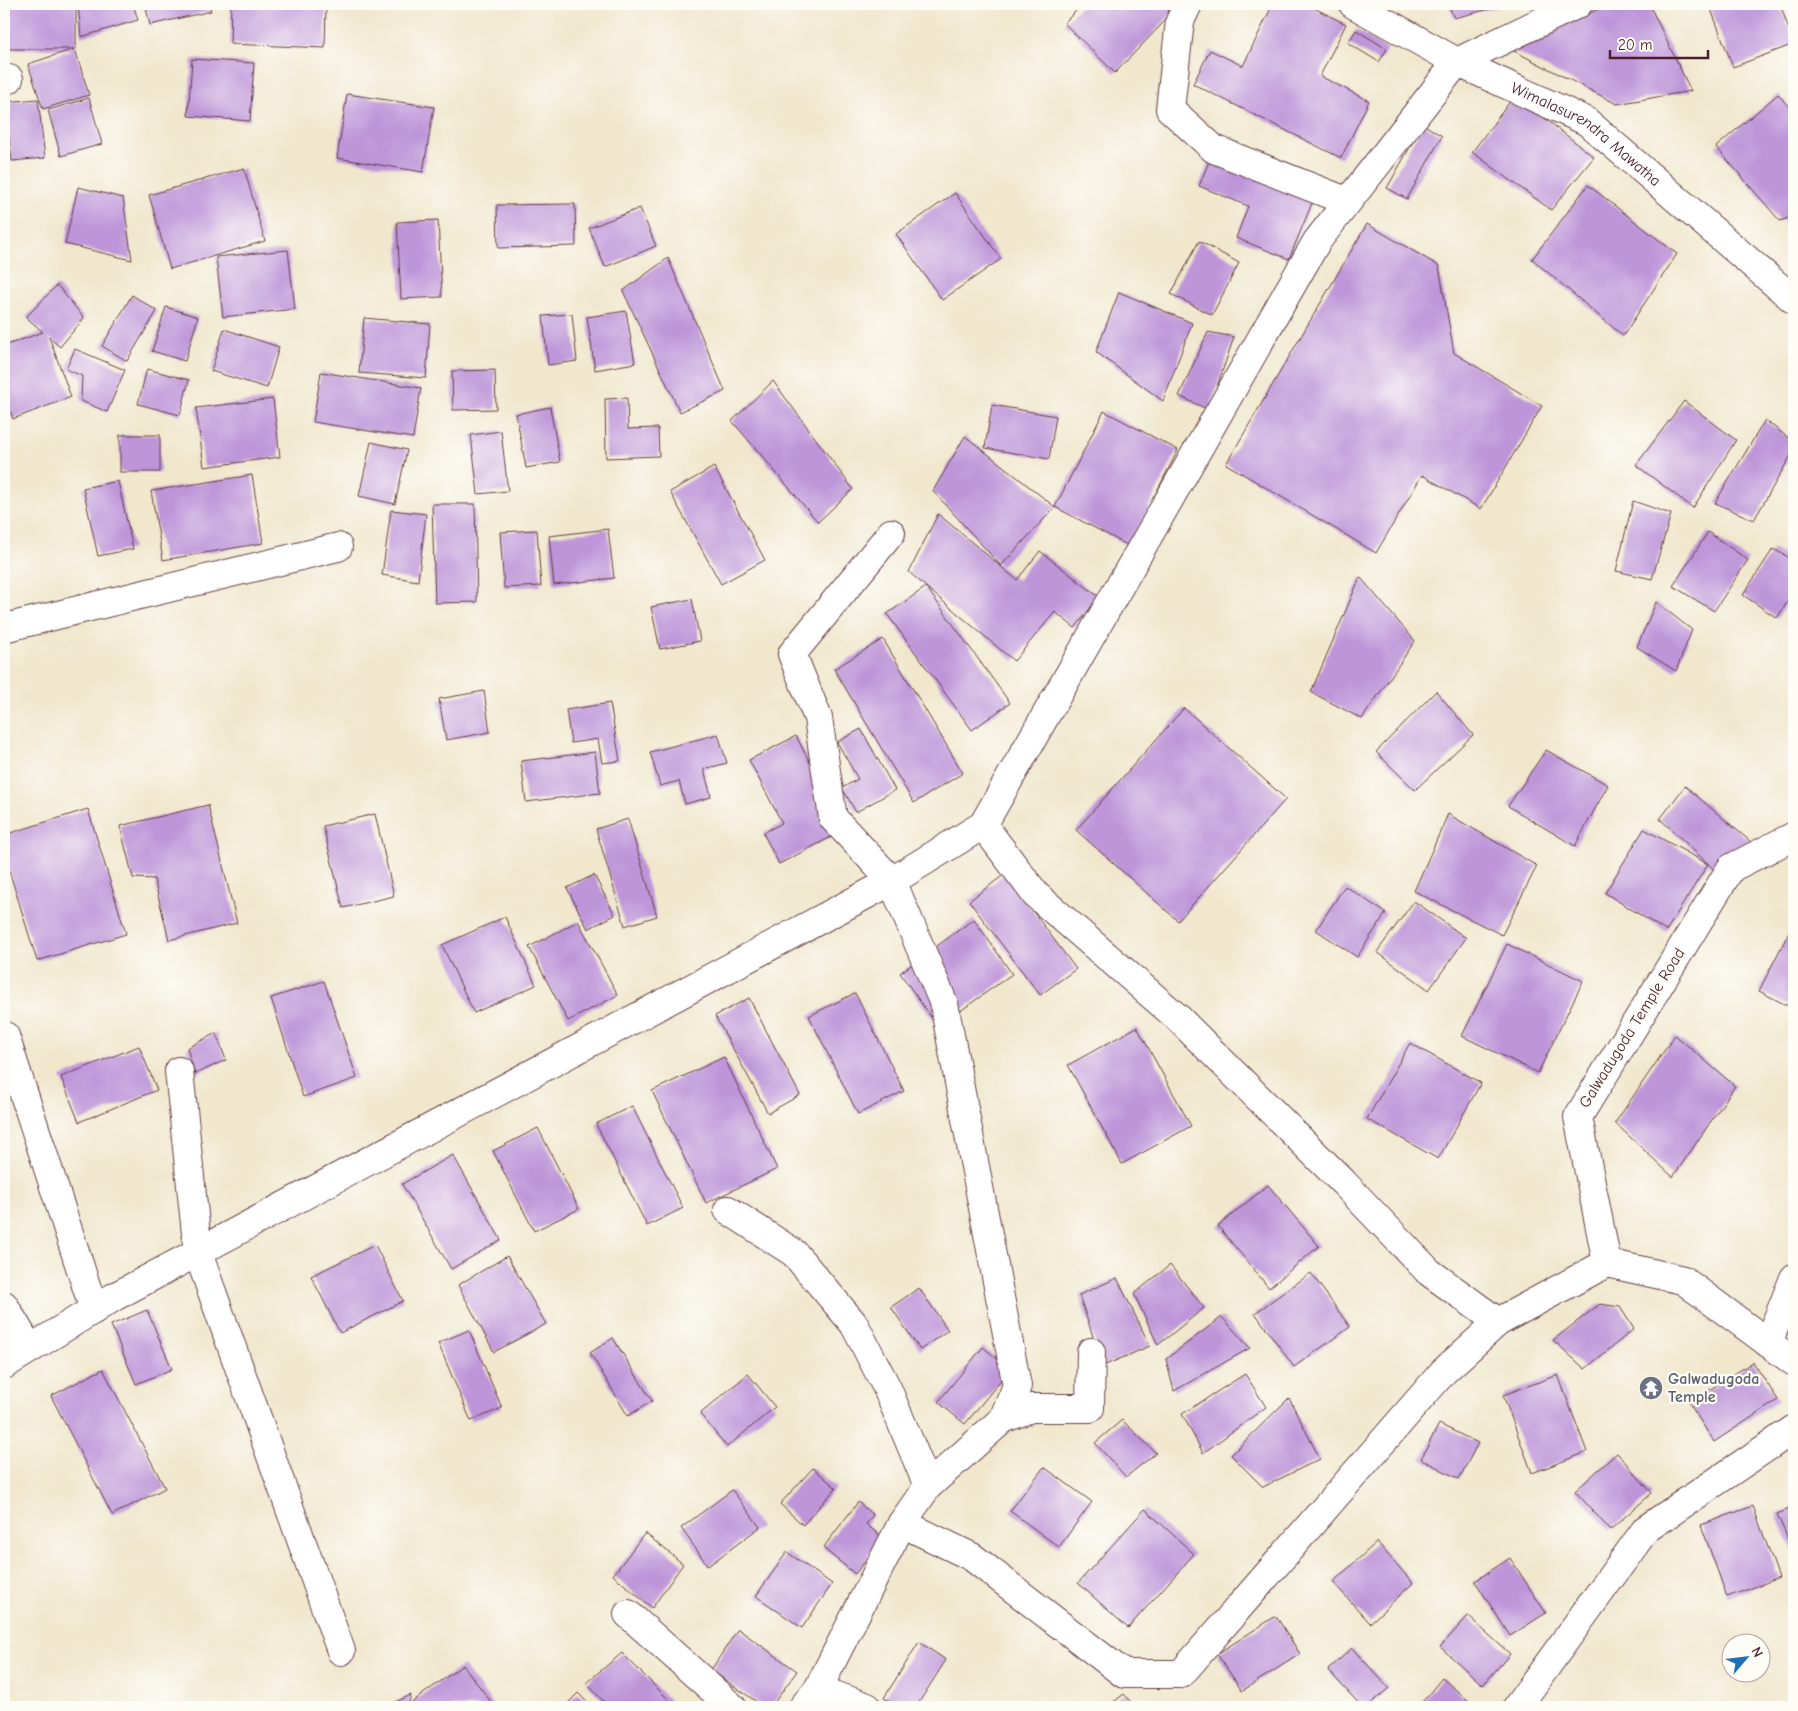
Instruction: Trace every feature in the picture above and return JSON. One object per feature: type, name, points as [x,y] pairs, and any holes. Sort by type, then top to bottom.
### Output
[{"type":"street","points":[[1188,4],[1180,21],[1170,109],[1214,149],[1346,201]]},
{"type":"street","name":"Wimalasurendra Mawatha","points":[[1353,4],[1457,62],[1586,121],[1794,300]]},
{"type":"street","points":[[4,1365],[94,1310],[892,881],[984,825],[1317,241],[1346,201],[1457,62],[1578,4]]},
{"type":"street","points":[[891,533],[792,654],[818,718],[833,818],[892,881],[944,1004],[1017,1386],[1003,1419]]},
{"type":"street","points":[[4,628],[338,547]]},
{"type":"street","points":[[984,825],[1036,895],[1178,1018],[1344,1183],[1429,1272],[1498,1322]]},
{"type":"street","name":"Galwadugoda Temple Road","points":[[1607,1263],[1578,1117],[1731,868],[1794,836]]},
{"type":"street","points":[[5,1036],[94,1310]]},
{"type":"street","points":[[179,1071],[198,1253],[341,1651]]},
{"type":"street","points":[[728,1210],[794,1252],[854,1324],[888,1388],[928,1486]]},
{"type":"street","points":[[902,1524],[972,1557],[1124,1674],[1181,1674],[1444,1371],[1498,1322],[1607,1263],[1683,1280],[1794,1362]]},
{"type":"street","points":[[1768,1343],[1794,1278]]},
{"type":"street","points":[[4,1305],[30,1349]]},
{"type":"street","points":[[867,1707],[810,1698],[902,1524],[928,1486],[1003,1419],[1032,1408],[1090,1408],[1091,1352]]},
{"type":"street","points":[[1517,1707],[1646,1529],[1794,1429]]},
{"type":"street","points":[[628,1614],[732,1707]]},
{"type":"building","points":[[4,4],[76,4],[75,49],[89,95],[43,109],[28,64],[74,49],[4,49]]},
{"type":"building","points":[[78,4],[133,4],[138,20],[81,37]]},
{"type":"building","points":[[145,4],[209,4],[211,11],[150,25]]},
{"type":"building","points":[[231,4],[326,4],[325,48],[230,44]]},
{"type":"building","points":[[1083,4],[1181,4],[1115,73],[1064,23]]},
{"type":"building","points":[[1273,4],[1306,4],[1346,24],[1320,76],[1369,101],[1341,158],[1193,84],[1210,50],[1243,66]]},
{"type":"building","points":[[1448,4],[1509,4],[1454,18]]},
{"type":"building","points":[[1609,4],[1649,4],[1691,91],[1617,104],[1512,50]]},
{"type":"building","points":[[1709,4],[1780,4],[1794,44],[1733,67]]},
{"type":"building","points":[[1356,30],[1387,49],[1379,62],[1348,43]]},
{"type":"building","points":[[192,59],[254,63],[250,121],[188,116]]},
{"type":"building","points":[[347,94],[434,107],[423,172],[337,158]]},
{"type":"building","points":[[1778,94],[1794,113],[1794,216],[1780,221],[1716,147]]},
{"type":"building","points":[[1515,95],[1594,157],[1551,210],[1472,152]]},
{"type":"building","points":[[89,98],[102,144],[61,156],[48,110]]},
{"type":"building","points":[[38,99],[45,158],[12,161],[5,102]]},
{"type":"building","points":[[1423,124],[1442,136],[1407,199],[1387,188]]},
{"type":"building","points":[[1214,149],[1317,191],[1289,259],[1236,238],[1248,206],[1199,186]]},
{"type":"building","points":[[244,168],[265,241],[170,269],[149,195]]},
{"type":"building","points":[[1588,185],[1677,254],[1623,336],[1532,259]]},
{"type":"building","points":[[78,187],[123,198],[132,260],[65,244]]},
{"type":"building","points":[[955,193],[1001,259],[942,300],[896,234]]},
{"type":"building","points":[[575,204],[576,246],[498,248],[497,205]]},
{"type":"building","points":[[640,208],[656,246],[605,267],[589,228]]},
{"type":"building","points":[[438,220],[442,297],[401,299],[397,222]]},
{"type":"building","points":[[1367,224],[1439,266],[1454,353],[1542,406],[1481,509],[1422,475],[1376,553],[1226,464]]},
{"type":"building","points":[[1199,241],[1239,263],[1212,315],[1171,294]]},
{"type":"building","points":[[288,250],[295,309],[223,317],[216,257]]},
{"type":"building","points":[[668,258],[725,391],[680,412],[623,291]]},
{"type":"building","points":[[57,285],[84,318],[60,347],[49,337],[71,397],[13,419],[4,393],[4,346],[43,332],[26,317]]},
{"type":"building","points":[[1119,292],[1192,323],[1163,401],[1096,352]]},
{"type":"building","points":[[132,295],[157,311],[127,361],[102,346]]},
{"type":"building","points":[[166,307],[198,317],[185,361],[152,351]]},
{"type":"building","points":[[626,311],[635,363],[595,370],[587,317]]},
{"type":"building","points":[[572,314],[577,361],[548,365],[543,316]]},
{"type":"building","points":[[364,318],[430,324],[426,378],[359,373]]},
{"type":"building","points":[[224,329],[279,347],[267,388],[211,371]]},
{"type":"building","points":[[1208,332],[1234,337],[1209,410],[1179,396]]},
{"type":"building","points":[[75,349],[125,370],[107,412],[81,401],[82,376],[66,369]]},
{"type":"building","points":[[147,369],[189,380],[180,415],[138,404]]},
{"type":"building","points":[[495,370],[496,409],[453,410],[452,371]]},
{"type":"building","points":[[321,372],[421,388],[413,438],[313,422]]},
{"type":"building","points":[[773,381],[853,489],[818,522],[732,421]]},
{"type":"building","points":[[627,398],[628,429],[658,428],[659,456],[606,458],[605,399]]},
{"type":"building","points":[[273,399],[280,457],[204,467],[196,408]]},
{"type":"building","points":[[1684,401],[1736,440],[1693,508],[1636,465]]},
{"type":"building","points":[[992,405],[1056,416],[1049,459],[985,448]]},
{"type":"building","points":[[550,407],[560,462],[526,468],[516,414]]},
{"type":"building","points":[[1104,411],[1178,450],[1129,546],[1055,507]]},
{"type":"building","points":[[1765,420],[1794,442],[1794,450],[1754,520],[1715,503]]},
{"type":"building","points":[[501,431],[508,491],[478,494],[471,435]]},
{"type":"building","points":[[120,435],[160,435],[160,472],[120,472]]},
{"type":"building","points":[[965,436],[1055,507],[1001,566],[933,491]]},
{"type":"building","points":[[371,442],[407,450],[395,504],[359,496]]},
{"type":"building","points":[[714,467],[765,560],[721,584],[670,492]]},
{"type":"building","points":[[252,475],[263,543],[163,560],[151,491]]},
{"type":"building","points":[[118,481],[133,549],[98,556],[83,488]]},
{"type":"building","points":[[1633,501],[1671,514],[1652,579],[1616,571]]},
{"type":"building","points":[[432,504],[475,504],[477,602],[435,603]]},
{"type":"building","points":[[391,510],[426,514],[418,581],[382,575]]},
{"type":"building","points":[[938,514],[1017,580],[1040,551],[1099,597],[1075,628],[1055,612],[1014,661],[909,572]]},
{"type":"building","points":[[608,529],[614,578],[554,585],[549,536]]},
{"type":"building","points":[[537,530],[541,586],[504,588],[500,532]]},
{"type":"building","points":[[1708,532],[1748,560],[1714,611],[1673,586]]},
{"type":"building","points":[[1773,549],[1794,560],[1794,592],[1777,618],[1743,595]]},
{"type":"building","points":[[1360,577],[1415,641],[1362,719],[1311,692]]},
{"type":"building","points":[[926,587],[1010,703],[972,730],[887,614]]},
{"type":"building","points":[[692,599],[700,641],[660,649],[651,607]]},
{"type":"building","points":[[1656,602],[1692,630],[1676,671],[1637,647]]},
{"type":"building","points":[[883,639],[963,773],[914,803],[834,669]]},
{"type":"building","points":[[484,691],[490,732],[446,740],[439,699]]},
{"type":"building","points":[[1436,691],[1473,735],[1415,790],[1376,752]]},
{"type":"building","points":[[610,703],[620,761],[602,763],[598,739],[571,743],[566,710]]},
{"type":"building","points":[[1184,708],[1286,799],[1178,921],[1076,830]]},
{"type":"building","points":[[861,729],[895,790],[856,812],[842,788],[858,779],[837,742]]},
{"type":"building","points":[[718,734],[727,763],[704,769],[711,797],[685,804],[679,781],[660,786],[650,752]]},
{"type":"building","points":[[796,736],[845,830],[779,864],[763,833],[782,823],[749,760]]},
{"type":"building","points":[[1546,750],[1608,785],[1575,846],[1508,806]]},
{"type":"building","points":[[595,752],[600,793],[526,802],[521,761]]},
{"type":"building","points":[[1685,786],[1751,842],[1718,873],[1660,819]]},
{"type":"building","points":[[208,805],[237,923],[169,940],[154,879],[133,878],[120,826]]},
{"type":"building","points":[[88,809],[126,934],[37,961],[4,854],[4,835]]},
{"type":"building","points":[[375,814],[394,896],[343,908],[323,826]]},
{"type":"building","points":[[1448,814],[1537,866],[1502,935],[1414,891]]},
{"type":"building","points":[[628,819],[657,916],[625,926],[596,829]]},
{"type":"building","points":[[1644,829],[1708,864],[1666,931],[1605,893]]},
{"type":"building","points":[[1005,874],[1076,969],[1040,995],[969,901]]},
{"type":"building","points":[[594,875],[615,915],[588,929],[567,888]]},
{"type":"building","points":[[1345,886],[1386,913],[1357,957],[1316,930]]},
{"type":"building","points":[[1414,901],[1466,938],[1429,990],[1377,952]]},
{"type":"building","points":[[505,917],[536,985],[474,1013],[442,945]]},
{"type":"building","points":[[974,919],[1012,974],[938,1027],[900,973]]},
{"type":"building","points":[[578,921],[618,995],[568,1021],[529,947]]},
{"type":"building","points":[[1792,926],[1794,927],[1794,1003],[1792,1008],[1759,991]]},
{"type":"building","points":[[1507,944],[1583,981],[1538,1073],[1462,1036]]},
{"type":"building","points":[[324,981],[357,1078],[303,1097],[271,998]]},
{"type":"building","points":[[855,993],[904,1091],[858,1114],[809,1016]]},
{"type":"building","points":[[749,998],[800,1095],[768,1113],[715,1016]]},
{"type":"building","points":[[1137,1027],[1191,1126],[1122,1164],[1068,1065]]},
{"type":"building","points":[[216,1033],[226,1060],[195,1074],[187,1048]]},
{"type":"building","points":[[1675,1035],[1735,1086],[1673,1177],[1615,1123]]},
{"type":"building","points":[[1410,1043],[1481,1083],[1438,1159],[1367,1119]]},
{"type":"building","points":[[139,1046],[157,1090],[79,1122],[61,1077]]},
{"type":"building","points":[[724,1057],[777,1169],[706,1203],[652,1091]]},
{"type":"building","points":[[632,1106],[683,1208],[647,1226],[596,1124]]},
{"type":"building","points":[[538,1128],[579,1209],[534,1231],[493,1151]]},
{"type":"building","points":[[453,1155],[501,1240],[451,1269],[402,1184]]},
{"type":"building","points":[[1268,1185],[1319,1246],[1269,1288],[1218,1226]]},
{"type":"building","points":[[375,1245],[403,1301],[340,1333],[311,1276]]},
{"type":"building","points":[[507,1256],[546,1324],[494,1352],[458,1285]]},
{"type":"building","points":[[1170,1265],[1204,1308],[1158,1345],[1134,1294]]},
{"type":"building","points":[[1311,1273],[1350,1327],[1294,1367],[1255,1313]]},
{"type":"building","points":[[1117,1278],[1150,1346],[1103,1366],[1079,1295]]},
{"type":"building","points":[[919,1288],[948,1330],[920,1350],[891,1307]]},
{"type":"building","points":[[1600,1304],[1620,1307],[1634,1329],[1585,1369],[1553,1340]]},
{"type":"building","points":[[147,1310],[172,1369],[136,1384],[111,1325]]},
{"type":"building","points":[[1222,1317],[1250,1348],[1174,1391],[1166,1359]]},
{"type":"building","points":[[469,1330],[502,1408],[471,1421],[438,1343]]},
{"type":"building","points":[[613,1338],[652,1401],[628,1416],[590,1353]]},
{"type":"building","points":[[983,1347],[1010,1369],[965,1424],[938,1402]]},
{"type":"building","points":[[1753,1362],[1778,1400],[1714,1442],[1689,1403]]},
{"type":"building","points":[[103,1369],[165,1488],[112,1515],[51,1396]]},
{"type":"building","points":[[748,1374],[775,1407],[727,1447],[700,1414]]},
{"type":"building","points":[[1245,1374],[1266,1407],[1203,1453],[1182,1414]]},
{"type":"building","points":[[1558,1375],[1587,1452],[1532,1473],[1503,1395]]},
{"type":"building","points":[[1289,1398],[1320,1459],[1263,1487],[1231,1455]]},
{"type":"building","points":[[1122,1420],[1156,1453],[1126,1477],[1095,1443]]},
{"type":"building","points":[[1439,1424],[1478,1443],[1459,1479],[1421,1459]]},
{"type":"building","points":[[1617,1453],[1652,1493],[1610,1530],[1575,1491]]},
{"type":"building","points":[[1044,1467],[1092,1502],[1059,1547],[1010,1511]]},
{"type":"building","points":[[813,1468],[836,1488],[803,1525],[780,1504]]},
{"type":"building","points":[[732,1490],[760,1527],[708,1566],[681,1528]]},
{"type":"building","points":[[858,1502],[873,1515],[866,1524],[883,1538],[855,1574],[823,1548]]},
{"type":"building","points":[[1753,1506],[1779,1578],[1727,1597],[1701,1525]]},
{"type":"building","points":[[1794,1507],[1794,1553],[1777,1514]]},
{"type":"building","points":[[1145,1509],[1194,1554],[1128,1628],[1078,1583]]},
{"type":"building","points":[[645,1533],[683,1564],[652,1608],[613,1575]]},
{"type":"building","points":[[1377,1542],[1413,1583],[1370,1623],[1333,1582]]},
{"type":"building","points":[[787,1552],[832,1584],[802,1628],[756,1596]]},
{"type":"building","points":[[1510,1558],[1546,1613],[1510,1636],[1475,1581]]},
{"type":"building","points":[[1276,1616],[1300,1654],[1242,1691],[1217,1654]]},
{"type":"building","points":[[1468,1616],[1510,1654],[1483,1685],[1440,1647]]},
{"type":"building","points":[[738,1629],[797,1671],[771,1707],[764,1707],[711,1670]]},
{"type":"building","points":[[919,1642],[946,1660],[916,1707],[899,1707],[884,1698]]},
{"type":"building","points":[[1352,1648],[1389,1688],[1367,1707],[1362,1707],[1328,1670]]},
{"type":"building","points":[[622,1653],[676,1707],[609,1707],[586,1683]]},
{"type":"building","points":[[463,1665],[495,1707],[384,1707],[411,1695],[408,1705]]},
{"type":"building","points":[[1442,1678],[1476,1707],[1418,1707]]},
{"type":"building","points":[[578,1693],[592,1707],[564,1707]]},
{"type":"building","points":[[1124,1694],[1135,1707],[1107,1707]]},
{"type":"place","name":"Galwadugoda Temple","points":[[1651,1388]]}]
